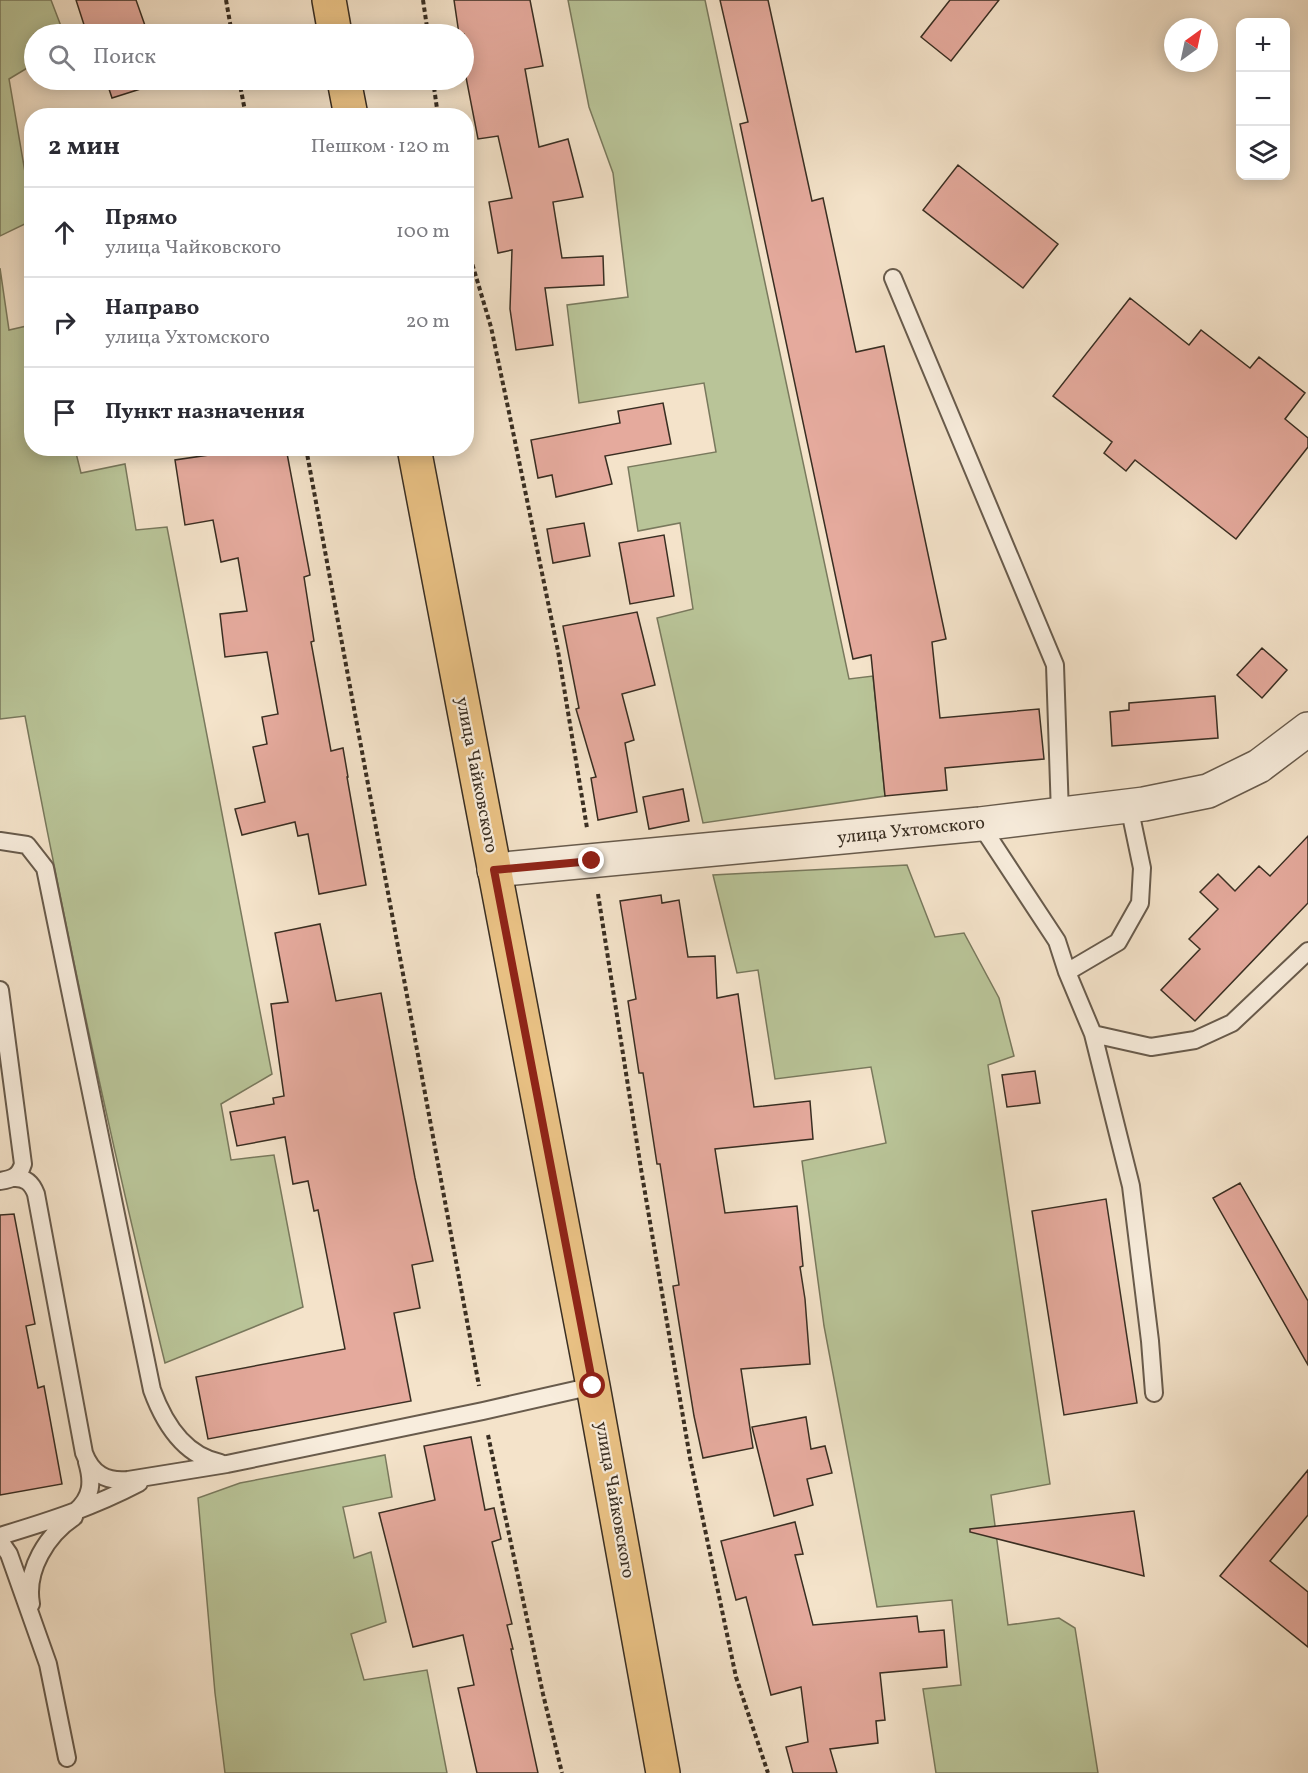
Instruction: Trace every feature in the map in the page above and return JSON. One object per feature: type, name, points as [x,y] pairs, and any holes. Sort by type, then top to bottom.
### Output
[{"type":"main road","points":[[329,0],[333,24]]},
{"type":"main road","points":[[346,90],[349,108]]},
{"type":"main road","name":"улица Чайковского","points":[[416,456],[593,1386],[663,1773]]},
{"type":"street","name":"улица Ухтомского","points":[[494,870],[980,824],[1129,806],[1208,791],[1259,766],[1308,729]]},
{"type":"lane","points":[[893,278],[1055,665],[1060,814]]},
{"type":"lane","points":[[1067,972],[1119,942],[1140,903],[1142,868],[1129,806]]},
{"type":"lane","points":[[980,824],[1057,941],[1067,972],[1093,1034],[1131,1186],[1154,1393]]},
{"type":"lane","points":[[0,841],[27,845],[45,868],[152,1390],[168,1426],[183,1443],[198,1455],[227,1464]]},
{"type":"lane","points":[[1093,1034],[1151,1047],[1195,1040],[1232,1023],[1308,951]]},
{"type":"lane","points":[[0,990],[23,1158],[21,1170],[6,1180]]},
{"type":"lane","points":[[6,1180],[25,1180],[30,1183],[36,1194],[84,1453],[92,1480],[85,1502],[77,1511],[66,1516]]},
{"type":"lane","points":[[84,1453],[94,1471],[105,1478],[117,1481],[227,1464],[593,1386]]},
{"type":"lane","points":[[34,1626],[29,1596],[34,1566],[49,1539],[72,1518],[153,1475]]},
{"type":"lane","points":[[0,1536],[66,1516],[102,1502]]},
{"type":"lane","points":[[0,1541],[9,1554],[48,1664],[67,1758]]},
{"type":"path","points":[[226,0],[230,24]]},
{"type":"path","points":[[423,0],[427,24]]},
{"type":"path","points":[[242,90],[245,108]]},
{"type":"path","points":[[434,90],[437,108]]},
{"type":"path","points":[[474,270],[491,327],[558,651],[690,1458],[736,1677],[768,1773]]},
{"type":"path","points":[[307,456],[483,1411],[562,1773]]},
{"type":"green space","points":[[0,0],[51,0],[60,24],[24,24],[24,70],[9,79],[24,166],[24,224],[0,236]]},
{"type":"green space","points":[[568,0],[705,0],[849,679],[873,676],[885,796],[703,823],[657,618],[693,609],[680,523],[638,531],[628,467],[716,452],[704,383],[579,403],[567,305],[628,297],[613,173],[589,107]]},
{"type":"green space","points":[[0,268],[9,330],[24,327],[24,456],[77,456],[81,473],[125,464],[136,530],[167,527],[272,1074],[221,1104],[231,1160],[274,1155],[303,1307],[165,1363],[90,1041],[25,716],[0,719]]},
{"type":"green space","points":[[907,865],[935,937],[964,933],[999,998],[1014,1056],[988,1065],[1050,1484],[991,1495],[1008,1625],[1059,1618],[1075,1628],[1098,1773],[936,1773],[923,1689],[961,1685],[952,1600],[877,1607],[824,1326],[802,1161],[886,1143],[871,1067],[775,1079],[758,970],[737,973],[713,875]]},
{"type":"green space","points":[[385,1455],[392,1497],[343,1507],[354,1558],[371,1552],[386,1622],[351,1634],[364,1680],[427,1670],[447,1773],[225,1773],[215,1693],[198,1498],[240,1483]]},
{"type":"building","points":[[76,0],[136,0],[144,24],[84,24]]},
{"type":"building","points":[[454,0],[530,0],[543,66],[525,69],[539,147],[568,139],[583,197],[553,202],[562,258],[603,256],[604,285],[545,288],[553,345],[516,350],[510,309],[512,250],[498,253],[489,202],[512,198],[498,136],[478,139],[474,108],[472,108],[468,90],[474,90],[474,24],[458,24]]},
{"type":"building","points":[[720,0],[768,0],[812,201],[823,198],[856,352],[884,346],[946,639],[932,642],[940,718],[1039,709],[1044,759],[945,768],[947,790],[885,796],[871,655],[853,659],[740,124],[748,122]]},
{"type":"building","points":[[950,0],[999,0],[951,61],[921,37]]},
{"type":"building","points":[[109,90],[137,90],[112,98]]},
{"type":"building","points":[[958,165],[1058,244],[1023,288],[923,210]]},
{"type":"building","points":[[1130,298],[1189,345],[1201,330],[1250,368],[1259,357],[1305,393],[1285,419],[1308,438],[1308,447],[1236,539],[1135,460],[1126,471],[1104,453],[1112,442],[1053,396]]},
{"type":"building","points":[[663,403],[671,444],[605,456],[612,484],[556,497],[552,475],[538,478],[531,440],[620,423],[618,411]]},
{"type":"building","points":[[202,456],[288,456],[310,575],[304,577],[314,641],[311,642],[331,751],[343,748],[366,885],[319,894],[308,834],[298,836],[295,822],[242,835],[235,809],[265,802],[253,747],[267,744],[262,717],[278,714],[267,652],[225,657],[220,614],[247,611],[238,558],[221,562],[213,520],[185,525],[175,460]]},
{"type":"building","points":[[584,523],[590,556],[553,563],[547,529]]},
{"type":"building","points":[[664,535],[674,596],[630,604],[619,543]]},
{"type":"building","points":[[637,612],[655,685],[622,694],[634,740],[625,743],[637,812],[598,820],[591,778],[596,777],[576,709],[579,708],[563,626]]},
{"type":"building","points":[[1262,648],[1287,670],[1262,698],[1237,675]]},
{"type":"building","points":[[1215,696],[1218,738],[1112,746],[1110,712],[1129,710],[1129,703]]},
{"type":"building","points":[[683,789],[689,821],[649,829],[643,797]]},
{"type":"building","points":[[1308,836],[1308,903],[1195,1021],[1161,990],[1200,949],[1189,939],[1218,909],[1200,892],[1218,874],[1235,891],[1259,866],[1270,876]]},
{"type":"building","points":[[661,895],[662,903],[679,900],[688,957],[715,956],[717,998],[738,994],[754,1107],[810,1101],[813,1139],[715,1149],[725,1213],[797,1206],[803,1266],[800,1267],[810,1364],[741,1369],[753,1448],[703,1458],[673,1286],[679,1285],[660,1164],[657,1164],[643,1073],[639,1073],[628,1001],[636,999],[620,901]]},
{"type":"building","points":[[320,924],[336,1001],[381,993],[415,1178],[433,1261],[412,1265],[420,1308],[394,1313],[411,1401],[208,1439],[196,1377],[345,1349],[318,1210],[314,1211],[308,1181],[293,1184],[285,1137],[237,1146],[230,1112],[274,1104],[273,1098],[284,1096],[271,1004],[288,1002],[275,933]]},
{"type":"building","points":[[1035,1071],[1040,1103],[1007,1107],[1002,1075]]},
{"type":"building","points":[[1240,1183],[1308,1301],[1308,1365],[1213,1198]]},
{"type":"building","points":[[1106,1199],[1137,1403],[1064,1415],[1032,1211]]},
{"type":"building","points":[[14,1214],[35,1324],[26,1326],[38,1388],[44,1386],[62,1484],[0,1495],[0,1215]]},
{"type":"building","points":[[806,1417],[811,1449],[825,1446],[832,1473],[807,1479],[813,1505],[774,1516],[752,1427]]},
{"type":"building","points":[[471,1437],[485,1510],[494,1508],[501,1539],[492,1542],[512,1624],[507,1625],[513,1649],[511,1649],[538,1773],[477,1773],[458,1688],[474,1685],[463,1635],[413,1647],[379,1513],[435,1500],[424,1446]]},
{"type":"building","points":[[1308,1470],[1308,1515],[1270,1561],[1308,1592],[1308,1647],[1220,1576]]},
{"type":"building","points":[[1134,1511],[1144,1576],[970,1532],[970,1529]]},
{"type":"building","points":[[795,1522],[803,1554],[795,1555],[813,1625],[917,1616],[919,1632],[944,1630],[947,1667],[880,1673],[885,1720],[876,1721],[878,1743],[830,1749],[837,1773],[793,1773],[786,1747],[808,1742],[801,1687],[771,1695],[746,1597],[736,1600],[721,1541]]},
{"type":"route","points":[[592,861],[494,870],[593,1386]]}]
